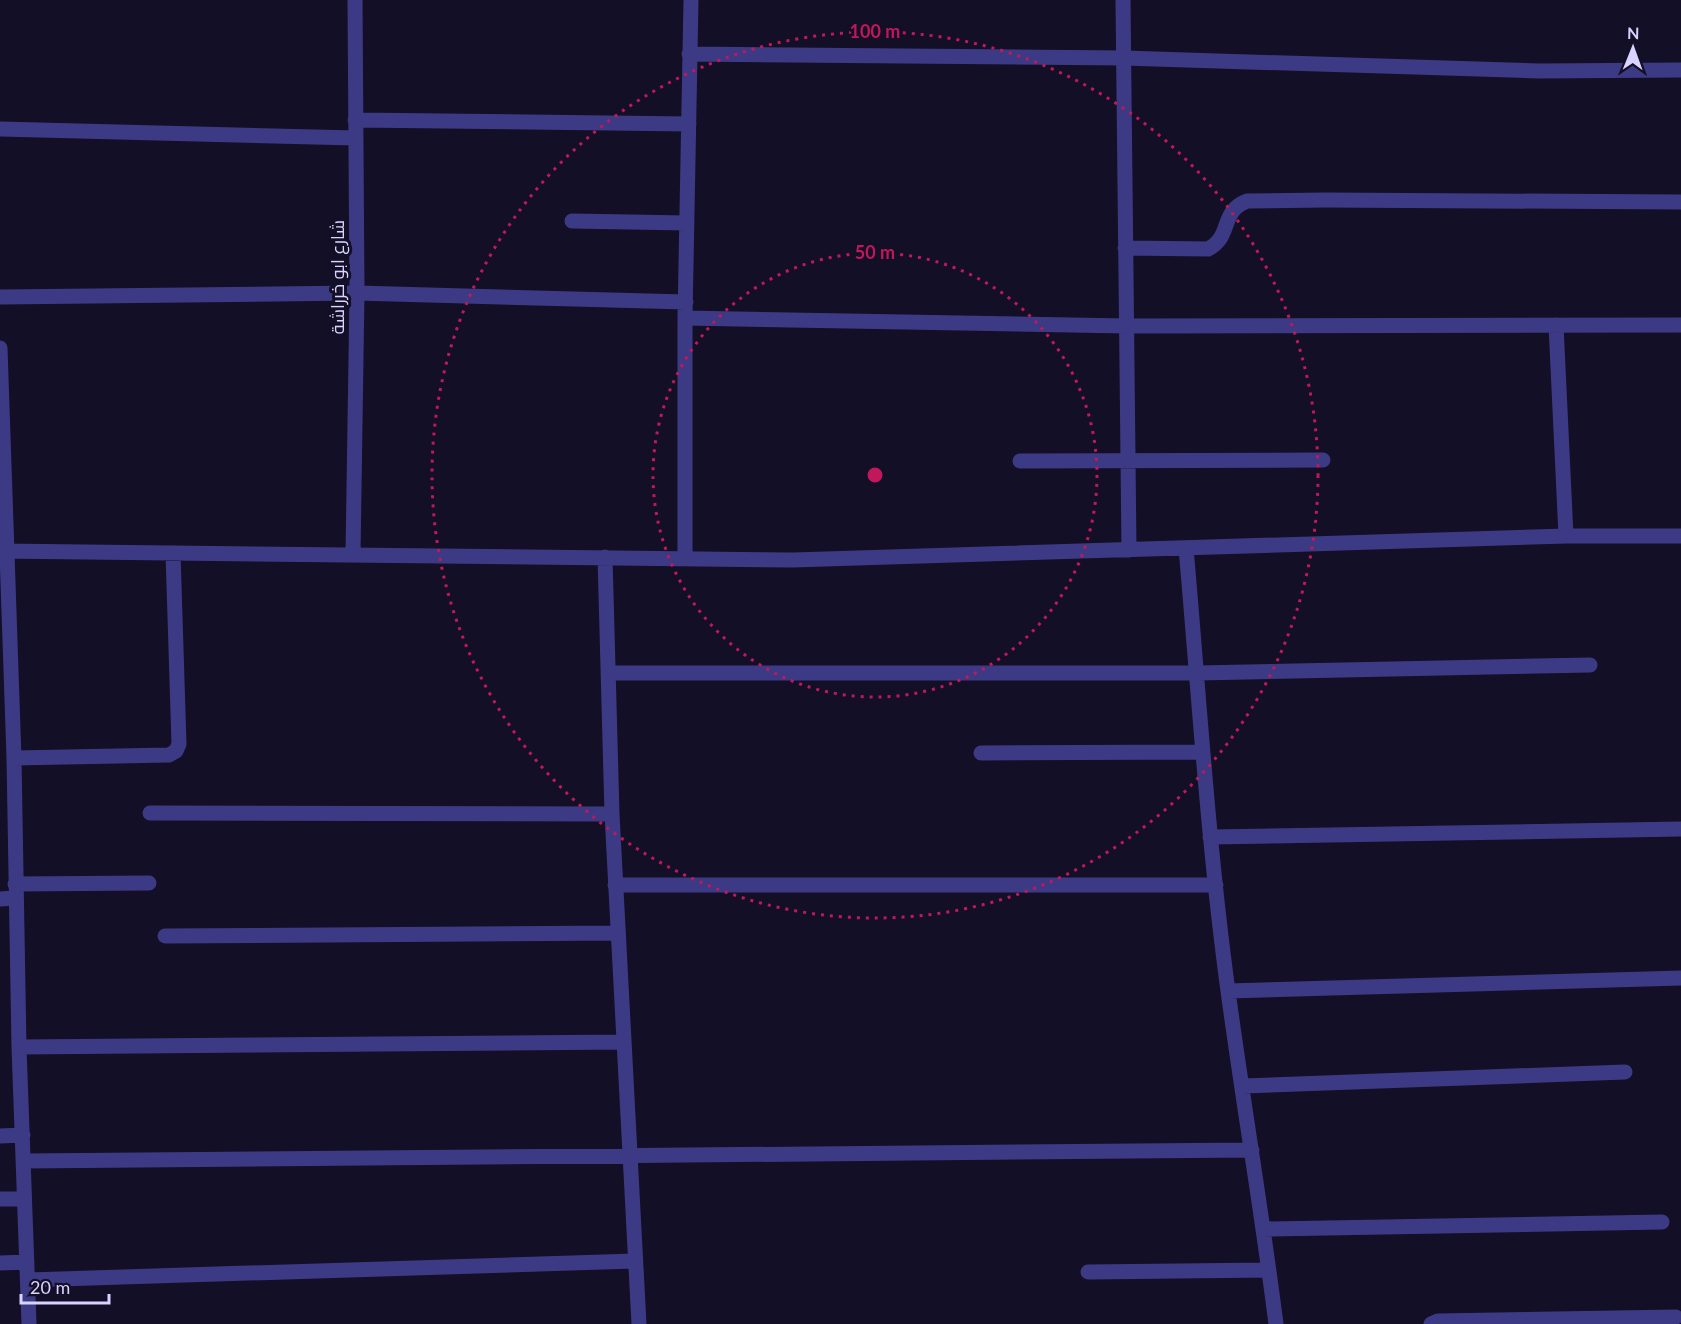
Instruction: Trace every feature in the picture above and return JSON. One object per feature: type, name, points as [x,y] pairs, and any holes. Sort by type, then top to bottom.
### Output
[{"type":"street","name":"شارع ابو خرراشة","points":[[353,554],[357,293],[355,0]]},
{"type":"street","points":[[685,558],[685,318],[691,0]]},
{"type":"street","points":[[1123,0],[1129,550]]},
{"type":"street","points":[[689,54],[1124,58],[1539,71],[1681,70]]},
{"type":"street","points":[[355,120],[689,124]]},
{"type":"street","points":[[0,129],[355,138]]},
{"type":"street","points":[[1125,248],[1208,249],[1222,238],[1231,213],[1248,201],[1681,202]]},
{"type":"street","points":[[572,221],[687,222]]},
{"type":"street","points":[[0,297],[357,293],[686,302]]},
{"type":"street","points":[[685,318],[1126,326],[1681,325]]},
{"type":"street","points":[[1556,325],[1566,536]]},
{"type":"street","points":[[0,348],[3,551],[14,758],[10,894],[23,1136],[29,1324]]},
{"type":"street","points":[[1020,461],[1323,460]]},
{"type":"street","points":[[3,551],[793,560],[1566,536],[1681,536]]},
{"type":"street","points":[[1186,548],[1210,837],[1228,991],[1276,1324]]},
{"type":"street","points":[[14,758],[169,755],[176,751],[179,744],[173,553]]},
{"type":"street","points":[[605,557],[615,885],[639,1324]]},
{"type":"street","points":[[608,673],[1197,673],[1590,665]]},
{"type":"street","points":[[981,753],[1203,752]]},
{"type":"street","points":[[150,813],[612,814]]},
{"type":"street","points":[[1210,837],[1681,829]]},
{"type":"street","points":[[10,894],[149,883]]},
{"type":"street","points":[[615,885],[1216,885]]},
{"type":"street","points":[[165,936],[618,933]]},
{"type":"street","points":[[1228,991],[1681,978]]},
{"type":"street","points":[[19,1047],[623,1042]]},
{"type":"street","points":[[1243,1086],[1625,1072]]},
{"type":"street","points":[[0,1136],[23,1136]]},
{"type":"street","points":[[24,1161],[1252,1150]]},
{"type":"street","points":[[0,1199],[24,1199]]},
{"type":"street","points":[[1264,1229],[1662,1222]]},
{"type":"street","points":[[28,1280],[635,1261]]},
{"type":"street","points":[[0,1263],[27,1262]]},
{"type":"street","points":[[1088,1272],[1269,1270]]},
{"type":"street","points":[[1431,1324],[1438,1321],[1676,1317]]}]
